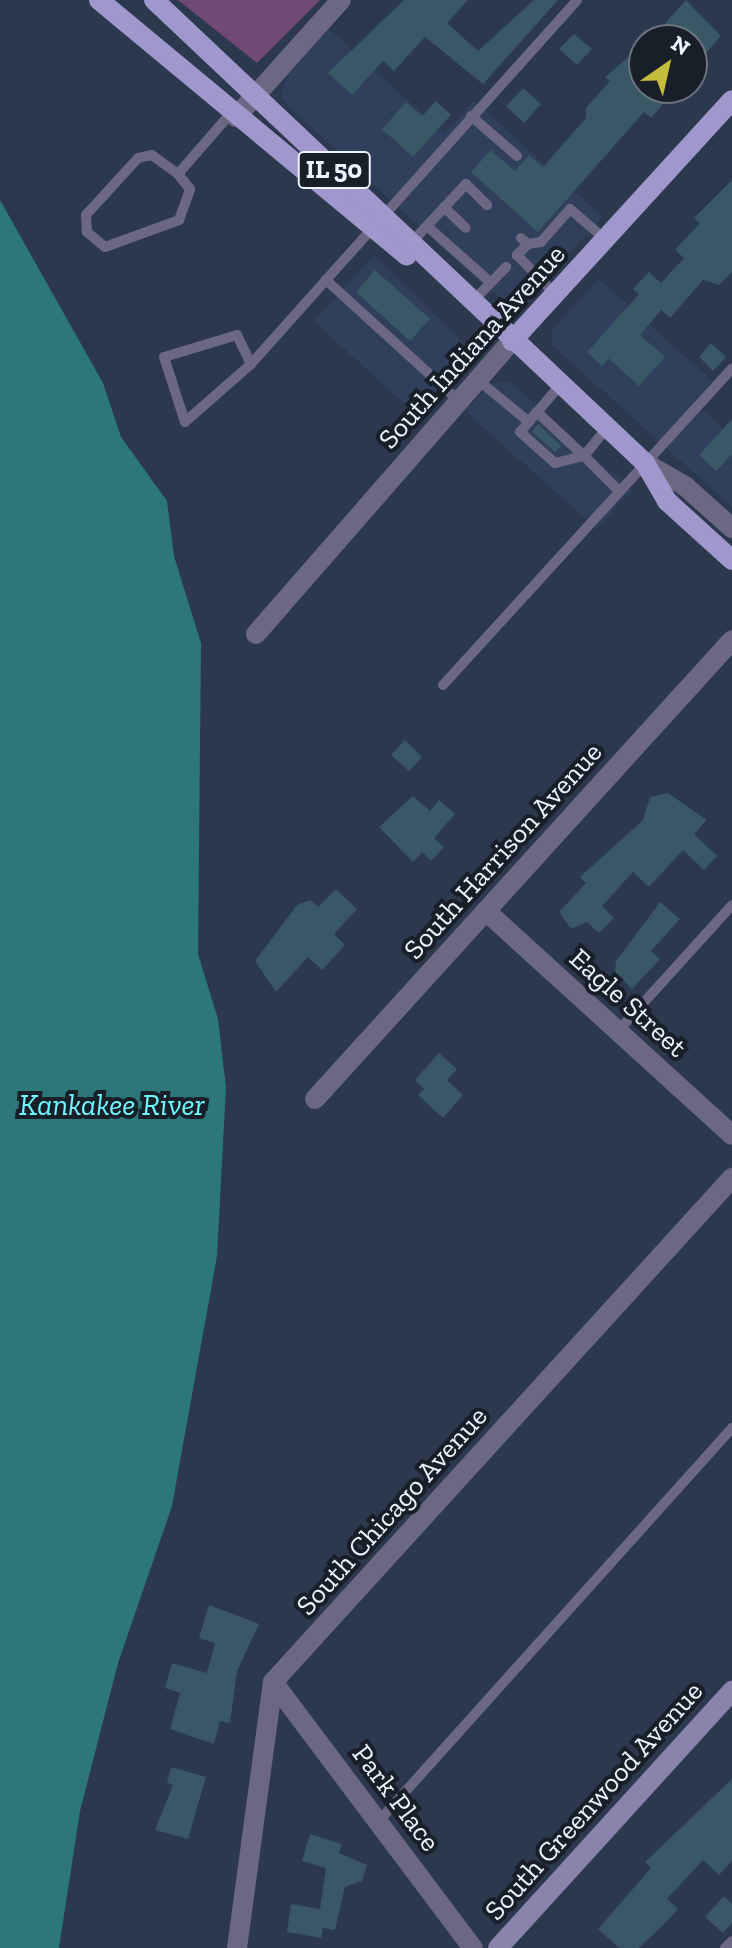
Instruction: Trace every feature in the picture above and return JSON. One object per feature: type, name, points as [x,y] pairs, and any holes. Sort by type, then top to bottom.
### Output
[{"type":"main road","points":[[99,0],[233,115],[376,221],[512,341]]},
{"type":"main road","name":"IL 50","points":[[154,0],[256,94],[376,221],[411,243],[645,463],[667,501],[732,560]]},
{"type":"main road","name":"South Indiana Avenue","points":[[512,341],[732,100]]},
{"type":"street","points":[[233,115],[341,0]]},
{"type":"street","name":"South Indiana Avenue","points":[[256,634],[512,341]]},
{"type":"street","points":[[645,463],[685,486],[732,528]]},
{"type":"street","name":"South Harrison Avenue","points":[[315,1099],[732,640]]},
{"type":"street","name":"Eagle Street","points":[[487,912],[732,1135]]},
{"type":"street","name":"South Chicago Avenue","points":[[273,1682],[732,1178]]},
{"type":"street","points":[[237,1948],[273,1682]]},
{"type":"street","name":"Park Place","points":[[273,1682],[473,1948]]},
{"type":"street","name":"South Greenwood Avenue","points":[[498,1948],[732,1691]]},
{"type":"lane","points":[[251,364],[237,335],[164,357],[185,422],[251,364],[577,0]]},
{"type":"lane","points":[[178,174],[233,115]]},
{"type":"lane","points":[[471,116],[517,156]]},
{"type":"lane","points":[[152,155],[178,174],[190,189],[179,220],[105,247],[87,232],[86,215],[138,158],[152,155]]},
{"type":"lane","points":[[411,243],[466,184],[487,205]]},
{"type":"lane","points":[[444,207],[466,228]]},
{"type":"lane","points":[[472,302],[503,263],[517,255],[524,241],[541,242],[570,209],[605,239]]},
{"type":"lane","points":[[427,226],[490,282]]},
{"type":"lane","points":[[517,255],[555,294]]},
{"type":"lane","points":[[326,280],[459,401]]},
{"type":"lane","points":[[443,685],[732,368]]},
{"type":"lane","points":[[478,380],[529,422]]},
{"type":"lane","points":[[560,385],[520,432],[555,463],[584,456],[607,428]]},
{"type":"lane","points":[[537,412],[619,491]]},
{"type":"lane","points":[[617,1032],[732,905]]},
{"type":"lane","points":[[378,1822],[732,1428]]},
{"type":"lane","points":[[725,1948],[732,1941]]},
{"type":"shaded area","points":[[178,0],[320,0],[257,63]]},
{"type":"shaded area","points":[[329,29],[444,133],[474,101],[603,217],[526,298],[507,301],[486,288],[287,105],[281,95],[288,74]]},
{"type":"shaded area","points":[[374,255],[473,352],[465,374],[422,420],[314,321]]},
{"type":"shaded area","points":[[599,279],[712,381],[694,402],[732,437],[732,507],[551,344],[552,330]]},
{"type":"shaded area","points":[[509,381],[632,490],[597,529],[465,411],[492,383]]},
{"type":"water","name":"Kankakee River","points":[[0,200],[103,383],[121,437],[167,501],[174,556],[201,643],[198,954],[218,1019],[226,1088],[217,1256],[172,1506],[118,1663],[80,1811],[59,1948],[0,1948]]},
{"type":"building","points":[[404,0],[468,0],[447,23],[478,51],[534,0],[558,0],[483,84],[425,37],[394,71],[383,61],[352,95],[328,73]]},
{"type":"building","points":[[686,0],[721,36],[708,51],[708,24],[664,24]]},
{"type":"building","points":[[574,34],[592,49],[577,65],[559,49]]},
{"type":"building","points":[[628,58],[628,104],[663,104],[651,118],[644,112],[538,232],[471,172],[491,150],[515,171],[529,155],[543,167],[586,118],[586,108],[610,81],[605,77]]},
{"type":"building","points":[[523,88],[541,104],[524,123],[506,106]]},
{"type":"building","points":[[436,101],[451,115],[413,157],[382,129],[406,102],[422,116]]},
{"type":"building","points":[[732,180],[732,272],[719,285],[703,280],[670,318],[661,310],[640,335],[665,357],[639,386],[608,358],[602,366],[587,352],[639,294],[633,289],[649,272],[661,283],[684,258],[675,250],[700,223],[694,218]]},
{"type":"building","points":[[375,270],[430,319],[410,341],[356,292]]},
{"type":"building","points":[[711,343],[726,357],[713,371],[699,357]]},
{"type":"building","points":[[732,419],[732,454],[716,471],[699,455]]},
{"type":"building","points":[[538,424],[561,446],[555,452],[532,432]]},
{"type":"building","points":[[405,740],[422,757],[409,771],[391,755]]},
{"type":"building","points":[[668,793],[707,820],[694,834],[717,856],[704,870],[683,850],[649,887],[633,872],[602,906],[614,918],[599,933],[587,922],[571,929],[559,912],[586,883],[580,877],[643,820],[650,797]]},
{"type":"building","points":[[413,796],[430,811],[439,800],[455,814],[434,838],[444,847],[431,861],[422,852],[413,862],[379,827]]},
{"type":"building","points":[[336,889],[357,909],[334,934],[345,945],[322,970],[308,957],[276,992],[255,961],[297,905],[310,900],[318,907]]},
{"type":"building","points":[[660,902],[680,919],[651,951],[660,959],[632,989],[615,972],[616,961]]},
{"type":"building","points":[[439,1053],[457,1069],[447,1080],[463,1095],[443,1118],[418,1095],[424,1089],[415,1080]]},
{"type":"building","points":[[209,1605],[259,1624],[237,1671],[230,1723],[220,1721],[214,1744],[170,1729],[180,1693],[165,1688],[172,1663],[207,1673],[215,1643],[199,1638]]},
{"type":"building","points":[[171,1767],[206,1777],[188,1839],[155,1830],[173,1785],[167,1783]]},
{"type":"building","points":[[732,1779],[732,1861],[719,1875],[703,1860],[667,1899],[678,1909],[667,1921],[639,1948],[619,1948],[598,1929],[651,1868],[645,1862]]},
{"type":"building","points":[[310,1834],[342,1844],[339,1853],[367,1865],[362,1881],[345,1887],[335,1930],[323,1928],[321,1938],[287,1932],[291,1904],[320,1909],[326,1868],[302,1861]]},
{"type":"building","points":[[724,1896],[732,1904],[732,1923],[723,1933],[705,1917]]}]
